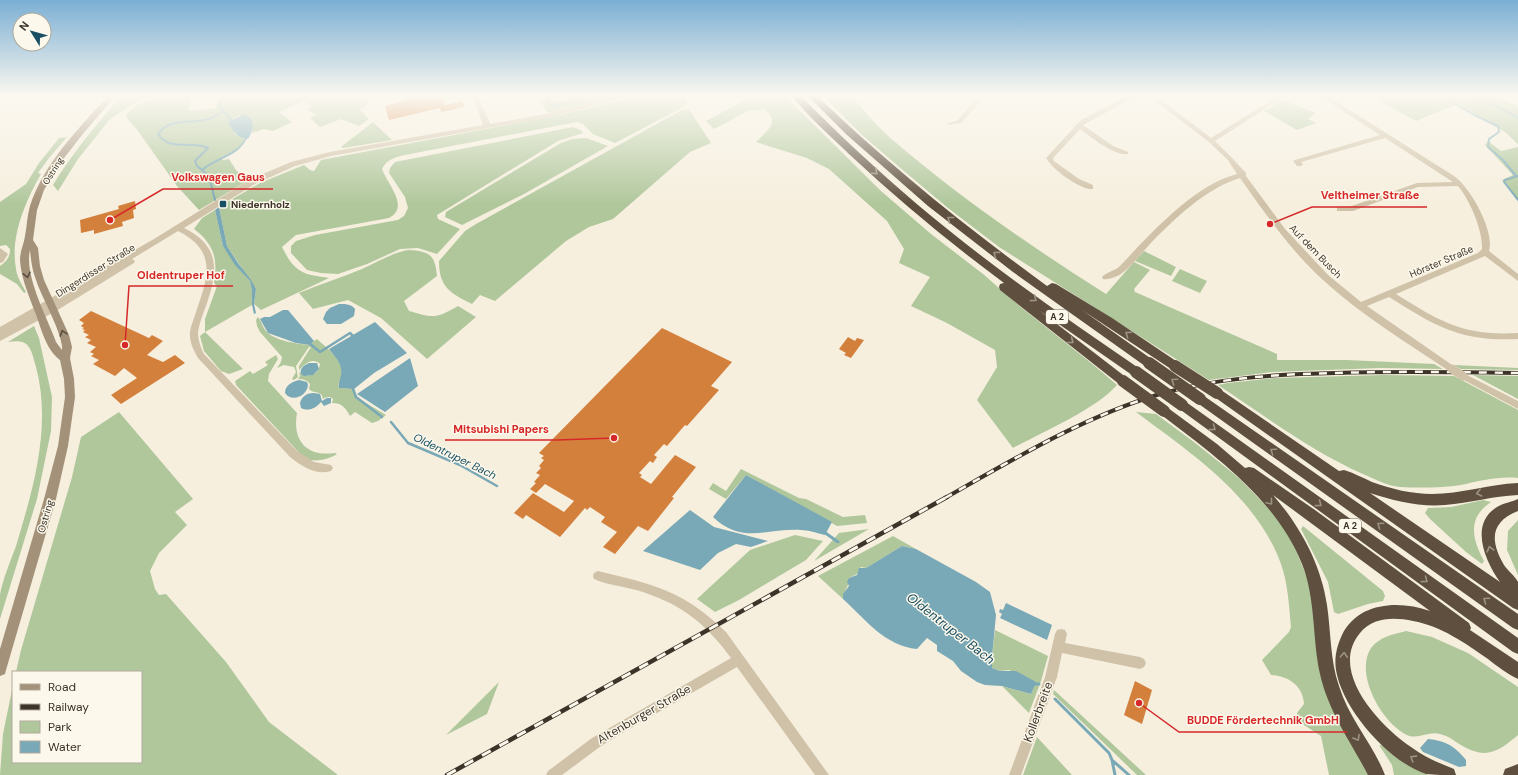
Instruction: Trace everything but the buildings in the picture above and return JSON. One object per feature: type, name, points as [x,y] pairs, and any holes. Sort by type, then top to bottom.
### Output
[{"type":"highway","name":"A 2","points":[[831,131],[887,183],[980,260],[1092,343],[1136,372],[1518,647]]},
{"type":"highway","name":"A 2","points":[[848,131],[943,214],[1012,266],[1518,623]]},
{"type":"highway","points":[[980,260],[985,270],[1025,305],[1123,381],[1212,447],[1310,514],[1518,670]]},
{"type":"highway","points":[[1012,266],[1060,291],[1217,393],[1518,603]]},
{"type":"highway","points":[[1212,447],[1245,475],[1261,491],[1285,521],[1295,537],[1310,570],[1318,594],[1323,647],[1331,687],[1341,710],[1377,775]]},
{"type":"highway","points":[[1301,451],[1364,485],[1411,498],[1444,499],[1500,489],[1518,490]]},
{"type":"highway","points":[[1518,504],[1502,510],[1494,517],[1490,526],[1488,537],[1489,549],[1501,574],[1518,593]]},
{"type":"highway","points":[[1448,775],[1426,766],[1394,744],[1379,731],[1359,706],[1346,678],[1343,663],[1344,650],[1352,628],[1373,614],[1392,612],[1412,613],[1428,618],[1462,634],[1518,670]]},
{"type":"highway","points":[[1510,775],[1518,772]]},
{"type":"main road","name":"Ostring","points":[[65,358],[56,351],[51,343],[30,285],[25,265],[24,250],[29,240],[35,205],[46,181],[71,144],[82,131]]},
{"type":"main road","name":"Ostring","points":[[0,670],[50,499],[63,446],[70,397],[69,379],[65,358],[67,348],[64,335],[40,280],[36,266],[34,248],[29,240]]},
{"type":"street","name":"Dingerdisser Straße","points":[[41,312],[121,268],[157,241],[252,182],[304,161],[460,131]]},
{"type":"street","points":[[1073,131],[1049,160],[1076,181],[1090,187]]},
{"type":"street","points":[[1087,131],[1111,147],[1126,153]]},
{"type":"street","name":"Auf dem Busch","points":[[1198,131],[1211,141],[1233,162],[1276,223],[1325,278],[1360,306],[1452,369],[1518,405]]},
{"type":"street","points":[[1211,141],[1227,131]]},
{"type":"street","name":"Hörster Straße","points":[[1360,306],[1485,252],[1488,244],[1469,196],[1459,184],[1446,174],[1378,131]]},
{"type":"street","points":[[1299,164],[1297,161],[1386,136]]},
{"type":"street","points":[[1106,277],[1117,273],[1123,268],[1162,226],[1185,207],[1225,180],[1243,175]]},
{"type":"street","points":[[1340,210],[1350,209],[1417,185],[1459,184]]},
{"type":"street","points":[[178,228],[196,238],[203,244],[210,256],[211,264],[209,284],[194,333],[194,340],[198,352],[228,386],[299,459],[312,467],[328,468]]},
{"type":"street","points":[[0,251],[4,254],[0,260]]},
{"type":"street","points":[[1485,252],[1518,278]]},
{"type":"street","points":[[1390,294],[1430,319],[1450,329],[1476,336],[1518,336]]},
{"type":"street","points":[[0,331],[41,312]]},
{"type":"street","points":[[0,338],[41,312]]},
{"type":"street","points":[[598,576],[659,591],[689,606],[713,626],[739,659],[823,775]]},
{"type":"street","name":"Kollerbreite","points":[[1015,775],[1051,677],[1061,634]]},
{"type":"street","points":[[1058,648],[1140,663]]},
{"type":"street","name":"Altenburger Straße","points":[[552,775],[580,752],[607,735],[739,659]]},
{"type":"green space","points":[[92,131],[100,131],[78,159],[58,191],[53,185]]},
{"type":"green space","points":[[138,131],[234,131],[235,134],[245,139],[238,149],[221,158],[223,160],[229,159],[236,170],[247,181],[199,210],[177,186]]},
{"type":"green space","points":[[361,131],[383,131],[392,140],[343,148],[341,147]]},
{"type":"green space","points":[[474,131],[529,131],[406,155],[390,160],[382,169],[396,195],[398,208],[395,213],[389,218],[296,235],[282,247],[291,262],[300,271],[329,278],[261,310],[254,304],[256,289],[227,246],[219,207],[260,183],[304,165],[310,170],[314,171],[321,160]]},
{"type":"green space","points":[[552,131],[582,131],[583,133],[558,141],[437,215],[438,219],[460,229],[437,254],[418,248],[400,249],[367,264],[338,274],[307,270],[291,253],[291,246],[296,241],[315,235],[398,220],[404,216],[408,208],[405,197],[389,173],[390,168],[395,162]]},
{"type":"green space","points":[[590,131],[637,131],[615,143],[593,134]]},
{"type":"green space","points":[[644,131],[703,131],[711,143],[690,152],[613,219],[589,227],[566,241],[495,301],[480,295],[472,304],[447,288],[441,277],[439,261],[465,231]]},
{"type":"green space","points":[[767,131],[821,131],[881,191],[931,234],[983,274],[1022,308],[1117,385],[1108,394],[1083,411],[1013,448],[977,400],[997,367],[995,350],[947,323],[911,306],[930,277],[899,263],[904,249],[887,221],[829,169],[807,158],[756,142]]},
{"type":"green space","points":[[858,131],[883,131],[966,199],[1049,257],[1106,294],[1134,262],[1150,270],[1134,289],[1135,292],[1277,354],[1277,360],[1347,360],[1434,364],[1443,369],[1381,368],[1272,372],[1209,380],[999,247],[948,208]]},
{"type":"green space","points":[[1503,131],[1518,131],[1518,144]]},
{"type":"green space","points":[[67,137],[38,173],[41,174],[24,208],[20,220],[15,245],[15,257],[17,275],[26,292],[24,293],[17,284],[0,274],[0,266],[8,259],[10,249],[6,245],[0,246],[0,202],[26,184],[39,163],[59,138]]},
{"type":"green space","points":[[586,138],[608,146],[524,194],[462,225],[445,217],[446,212],[561,143],[572,139]]},
{"type":"green space","points":[[1488,141],[1501,151],[1518,147],[1518,200],[1502,180],[1513,175],[1485,145]]},
{"type":"green space","points":[[215,210],[223,246],[250,281],[252,305],[205,332],[205,319],[217,286],[214,283],[215,259],[206,240],[194,229],[202,218]]},
{"type":"green space","points":[[408,250],[426,253],[430,256],[435,263],[437,276],[404,301],[409,311],[434,316],[458,306],[476,317],[427,359],[381,318],[348,300],[313,309],[299,293],[362,269],[390,255]]},
{"type":"green space","points":[[1144,251],[1176,267],[1171,276],[1135,261]]},
{"type":"green space","points":[[1180,269],[1207,281],[1200,293],[1172,281]]},
{"type":"green space","points":[[258,317],[266,331],[272,336],[282,340],[310,345],[317,339],[339,362],[342,372],[339,388],[354,389],[356,397],[386,415],[378,421],[372,423],[355,412],[350,416],[343,406],[332,403],[332,398],[328,397],[323,399],[321,394],[309,389],[309,383],[305,380],[298,379],[300,376],[299,372],[308,376],[317,372],[319,368],[320,364],[311,361],[299,370],[299,366],[311,347],[309,347],[296,366],[298,377],[294,380],[292,379],[296,372],[294,367],[284,365],[277,368],[282,357],[260,332],[256,320]]},
{"type":"green space","points":[[34,326],[39,338],[52,397],[51,431],[37,499],[0,619],[1,589],[16,546],[34,480],[41,435],[42,412],[36,367],[31,350],[25,343],[15,341],[8,342]]},
{"type":"green space","points":[[205,332],[243,369],[229,374],[221,371],[204,351],[200,336]]},
{"type":"green space","points":[[276,355],[278,359],[269,374],[268,381],[297,413],[296,423],[299,439],[309,449],[325,454],[337,454],[330,458],[321,460],[305,459],[236,385],[235,381],[250,371],[253,374],[268,365],[265,362]]},
{"type":"green space","points":[[1454,365],[1518,368],[1518,370],[1461,369]]},
{"type":"green space","points":[[1384,375],[1454,376],[1518,410],[1518,478],[1496,478],[1461,485],[1423,488],[1390,485],[1363,474],[1325,455],[1218,385],[1275,378]]},
{"type":"green space","points":[[1473,375],[1518,376],[1518,399]]},
{"type":"green space","points":[[119,412],[193,499],[175,512],[187,525],[159,553],[150,571],[155,589],[159,595],[166,594],[226,662],[269,722],[338,775],[0,775],[3,734],[12,690],[12,763],[142,763],[142,671],[16,671],[21,650],[72,477],[81,437]]},
{"type":"green space","points":[[1136,412],[1156,414],[1194,442],[1239,478],[1271,511],[1283,527],[1294,545],[1311,588],[1314,624],[1369,775],[1329,775],[1321,736],[1301,723],[1297,717],[1297,713],[1304,704],[1301,692],[1294,683],[1284,677],[1271,675],[1262,660],[1289,632],[1291,627],[1287,587],[1281,564],[1270,540],[1256,517],[1220,478],[1179,444]]},
{"type":"green space","points":[[741,469],[799,498],[806,499],[843,517],[865,515],[867,523],[837,526],[746,475],[726,499],[709,489],[713,483],[726,491]]},
{"type":"green space","points":[[1483,500],[1491,502],[1483,508],[1478,515],[1474,529],[1477,545],[1484,561],[1482,564],[1466,552],[1425,513],[1428,508],[1451,507]]},
{"type":"green space","points":[[1518,520],[1518,575],[1507,550],[1508,531]]},
{"type":"green space","points":[[1303,526],[1383,591],[1385,596],[1383,601],[1368,604],[1338,614],[1334,612],[1328,582],[1301,529]]},
{"type":"green space","points":[[869,529],[814,561],[839,533]]},
{"type":"green space","points":[[795,535],[823,541],[806,560],[739,600],[715,612],[697,599],[750,550]]},
{"type":"green space","points":[[893,536],[916,549],[902,546],[866,568],[861,567],[857,574],[849,578],[843,599],[818,576]]},
{"type":"green space","points":[[995,630],[1048,656],[1041,681],[1029,713],[1002,686],[1031,694],[1035,682],[1009,670],[1000,671],[992,668]]},
{"type":"green space","points":[[1406,631],[1432,637],[1468,653],[1518,687],[1518,735],[1498,750],[1485,753],[1470,750],[1449,737],[1436,733],[1415,737],[1407,735],[1388,720],[1373,697],[1368,684],[1366,671],[1367,659],[1371,648],[1378,641],[1387,636]]},
{"type":"green space","points":[[499,682],[487,714],[446,735]]},
{"type":"green space","points":[[1054,690],[1146,775],[1137,775],[1053,694]]},
{"type":"green space","points":[[1037,737],[1072,775],[1023,775]]},
{"type":"green space","points":[[1379,745],[1384,746],[1408,764],[1428,775],[1394,775],[1392,765]]},
{"type":"water","points":[[233,131],[252,131],[248,139],[238,136]]},
{"type":"water","points":[[219,207],[227,246],[256,289],[254,304],[256,313],[254,314],[250,281],[235,265],[223,246],[215,210]]},
{"type":"water","points":[[339,304],[352,306],[355,309],[354,316],[341,324],[327,324],[323,319],[326,312],[330,308]]},
{"type":"water","points":[[283,310],[288,310],[314,341],[310,345],[296,343],[268,333],[260,319],[270,317]]},
{"type":"water","points":[[375,322],[407,353],[374,373],[354,389],[339,388],[341,367],[329,349]]},
{"type":"water","points":[[410,358],[418,386],[385,412],[357,394]]},
{"type":"water","points":[[309,363],[317,363],[319,369],[313,375],[304,376],[301,374],[301,370]]},
{"type":"water","points":[[299,380],[307,382],[307,389],[299,397],[291,398],[285,393],[285,390],[291,383]]},
{"type":"water","points":[[307,394],[320,394],[322,401],[327,398],[331,398],[331,403],[324,406],[321,402],[315,408],[307,410],[301,408],[300,403],[303,397]]},
{"type":"water","points":[[746,475],[832,522],[825,535],[801,530],[745,533],[734,531],[724,526],[713,517]]},
{"type":"water","points":[[690,510],[714,527],[768,541],[751,547],[736,544],[718,553],[700,570],[643,551]]},
{"type":"water","points":[[902,546],[916,549],[976,582],[990,592],[996,615],[992,668],[1000,671],[1016,671],[1036,682],[1031,694],[1002,686],[985,685],[977,682],[961,671],[953,661],[937,651],[937,645],[927,638],[917,649],[895,643],[876,630],[843,599],[843,594],[849,586],[847,582],[849,578],[857,575],[859,568],[866,568]]},
{"type":"water","points":[[1006,603],[1052,625],[1047,640],[1000,618],[1002,614],[999,612],[1000,609],[1003,610]]},
{"type":"water","points":[[1428,739],[1440,741],[1450,745],[1466,760],[1466,766],[1459,767],[1423,752],[1420,748]]},
{"type":"waterway","name":"Oldentruper Bach","points":[[160,131],[158,134],[168,143],[195,145],[208,148],[195,161],[197,166],[202,170]]},
{"type":"waterway","points":[[1499,131],[1489,139],[1488,147],[1503,160],[1516,176]]},
{"type":"waterway","name":"Oldentruper Bach","points":[[202,170],[239,148],[247,136]]},
{"type":"waterway","name":"Oldentruper Bach","points":[[202,170],[209,176],[215,200]]},
{"type":"waterway","points":[[1518,176],[1505,180],[1504,182],[1518,200]]},
{"type":"waterway","name":"Oldentruper Bach","points":[[309,343],[320,352],[350,333],[354,337]]},
{"type":"waterway","name":"Oldentruper Bach","points":[[352,386],[356,397],[382,417]]},
{"type":"waterway","name":"Oldentruper Bach","points":[[391,422],[408,443],[460,465],[497,486]]},
{"type":"waterway","name":"Oldentruper Bach","points":[[824,532],[838,542]]},
{"type":"waterway","name":"Oldentruper Bach","points":[[1031,684],[1039,684]]},
{"type":"waterway","name":"Oldentruper Bach","points":[[1055,699],[1109,753],[1112,760]]},
{"type":"waterway","name":"Oldentruper Bach","points":[[1112,760],[1129,775]]},
{"type":"waterway","points":[[1112,760],[1115,775]]},
{"type":"railway","points":[[945,498],[1023,454],[1104,414],[1131,403],[1160,394],[1203,384],[1292,374],[1359,372],[1518,373]]},
{"type":"railway","points":[[447,775],[947,497]]},
{"type":"place","name":"Niedernholz","points":[[223,204]]},
{"type":"place","name":"Volkswagen Gaus","points":[[110,220]]},
{"type":"place","name":"Veltheimer Straße","points":[[1270,224]]},
{"type":"place","name":"Oldentruper Hof","points":[[125,345]]},
{"type":"place","name":"Mitsubishi Papers","points":[[614,438]]},
{"type":"place","name":"BUDDE Fördertechnik GmbH","points":[[1139,703]]}]
